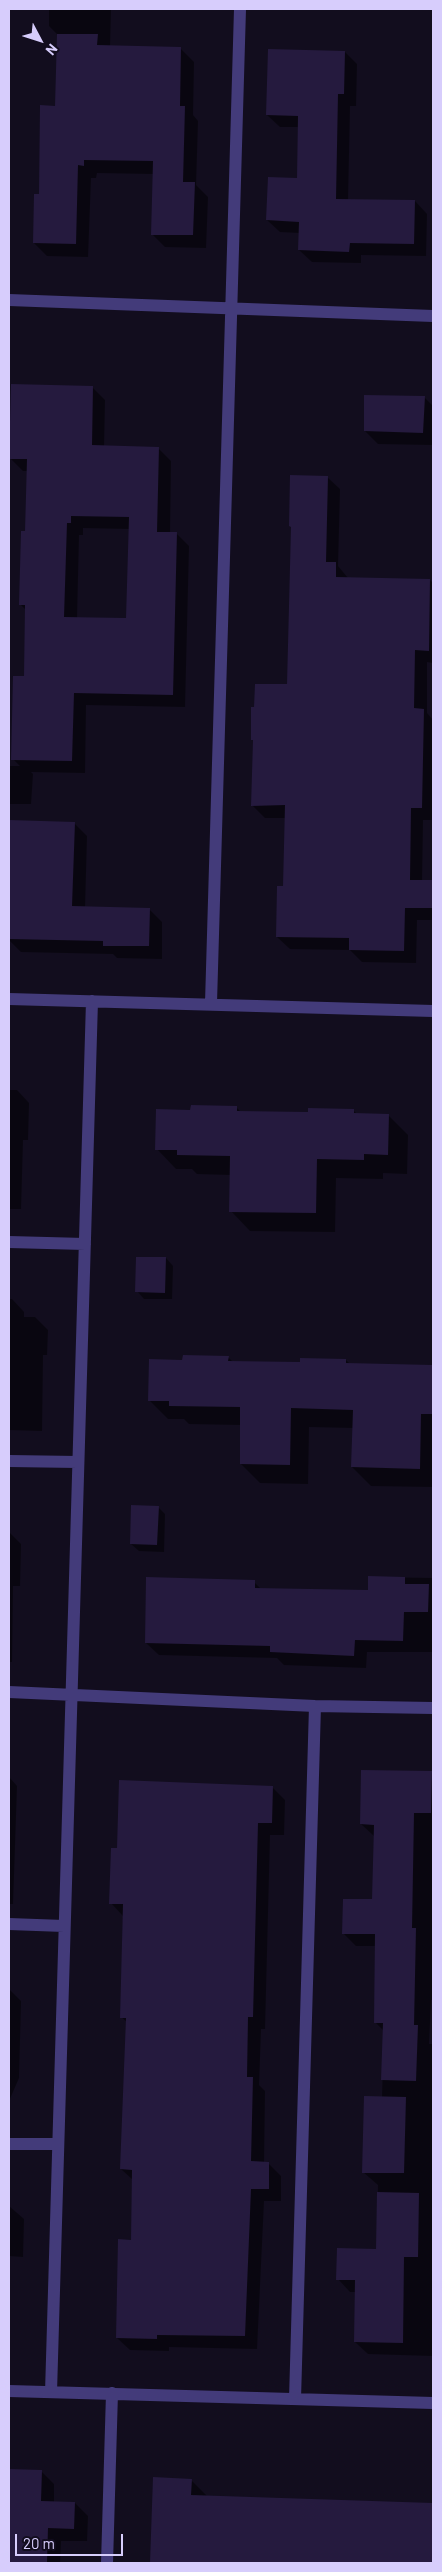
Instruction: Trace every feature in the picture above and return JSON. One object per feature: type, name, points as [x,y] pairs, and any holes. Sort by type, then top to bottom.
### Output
[{"type":"street","points":[[211,1003],[240,9]]},
{"type":"street","points":[[9,300],[433,316]]},
{"type":"street","points":[[9,999],[211,1003],[433,1011]]},
{"type":"street","points":[[51,2392],[92,1001]]},
{"type":"street","points":[[9,1242],[85,1244]]},
{"type":"street","points":[[9,1461],[78,1462]]},
{"type":"street","points":[[9,1692],[315,1706],[433,1708]]},
{"type":"street","points":[[295,2399],[315,1706]]},
{"type":"street","points":[[9,1924],[64,1926]]},
{"type":"street","points":[[9,2144],[58,2144]]},
{"type":"street","points":[[9,2391],[433,2403]]},
{"type":"street","points":[[107,2563],[112,2393]]},
{"type":"building","points":[[57,34],[98,34],[97,45],[181,47],[180,106],[185,106],[183,182],[195,182],[193,235],[151,235],[153,161],[84,160],[84,166],[78,165],[76,244],[33,243],[34,194],[39,194],[40,105],[55,106]]},
{"type":"building","points":[[268,49],[345,51],[344,94],[338,94],[336,199],[415,200],[414,244],[350,243],[349,252],[298,250],[299,222],[266,220],[268,177],[297,178],[298,116],[266,115]]},
{"type":"building","points":[[11,384],[93,386],[92,445],[159,447],[157,532],[177,532],[173,695],[74,693],[72,761],[11,760],[13,676],[24,676],[25,605],[19,605],[21,531],[25,531],[27,459],[9,459]],"holes":[[[71,516],[129,517],[126,618],[64,617],[67,523],[71,523]]]},
{"type":"building","points":[[364,395],[425,396],[423,433],[364,431]]},
{"type":"building","points":[[290,475],[328,476],[326,562],[336,562],[336,577],[430,579],[429,651],[415,650],[414,708],[424,709],[422,808],[411,808],[410,880],[433,880],[433,908],[405,908],[404,951],[349,950],[349,938],[276,937],[277,886],[283,886],[285,805],[251,806],[253,740],[251,740],[251,707],[254,707],[255,684],[287,684],[291,527],[289,526]]},
{"type":"building","points":[[9,820],[75,822],[72,906],[150,908],[149,946],[103,946],[103,941],[9,939]]},
{"type":"building","points":[[191,1105],[237,1106],[237,1111],[308,1112],[308,1108],[354,1109],[354,1113],[389,1114],[388,1155],[364,1154],[364,1160],[317,1159],[316,1213],[229,1212],[230,1156],[177,1155],[177,1150],[155,1150],[156,1109],[190,1110]]},
{"type":"building","points":[[136,1257],[166,1257],[165,1293],[135,1292]]},
{"type":"building","points":[[183,1355],[229,1356],[228,1361],[300,1362],[300,1358],[346,1359],[346,1363],[433,1365],[433,1414],[421,1414],[420,1469],[351,1467],[353,1410],[291,1408],[290,1465],[240,1464],[240,1407],[169,1406],[169,1401],[148,1401],[149,1359],[182,1360]]},
{"type":"building","points":[[131,1505],[159,1506],[157,1545],[130,1544]]},
{"type":"building","points":[[368,1576],[405,1577],[405,1584],[429,1584],[428,1612],[404,1612],[403,1641],[355,1640],[354,1656],[270,1652],[270,1646],[145,1643],[146,1577],[255,1580],[255,1588],[368,1590]]},
{"type":"building","points":[[361,1770],[432,1771],[431,1813],[414,1813],[412,1928],[416,1928],[414,2025],[418,2025],[416,2081],[381,2080],[383,2023],[374,2023],[375,1934],[342,1934],[343,1899],[372,1899],[374,1825],[360,1824]]},
{"type":"building","points":[[119,1780],[273,1786],[272,1823],[258,1823],[253,2017],[248,2017],[247,2077],[253,2077],[251,2161],[269,2162],[269,2189],[251,2189],[245,2336],[157,2335],[157,2339],[116,2338],[118,2239],[131,2240],[132,2170],[120,2169],[126,2018],[120,2018],[123,1904],[109,1904],[111,1848],[117,1848]]},
{"type":"building","points":[[364,2096],[406,2097],[404,2173],[362,2173]]},
{"type":"building","points":[[377,2192],[419,2193],[418,2257],[404,2257],[403,2343],[354,2342],[355,2280],[336,2280],[337,2248],[376,2249]]},
{"type":"building","points":[[9,2469],[42,2470],[41,2501],[75,2502],[74,2529],[48,2528],[47,2563],[9,2563]]},
{"type":"building","points":[[153,2477],[192,2479],[191,2495],[433,2503],[433,2563],[150,2563]]}]
